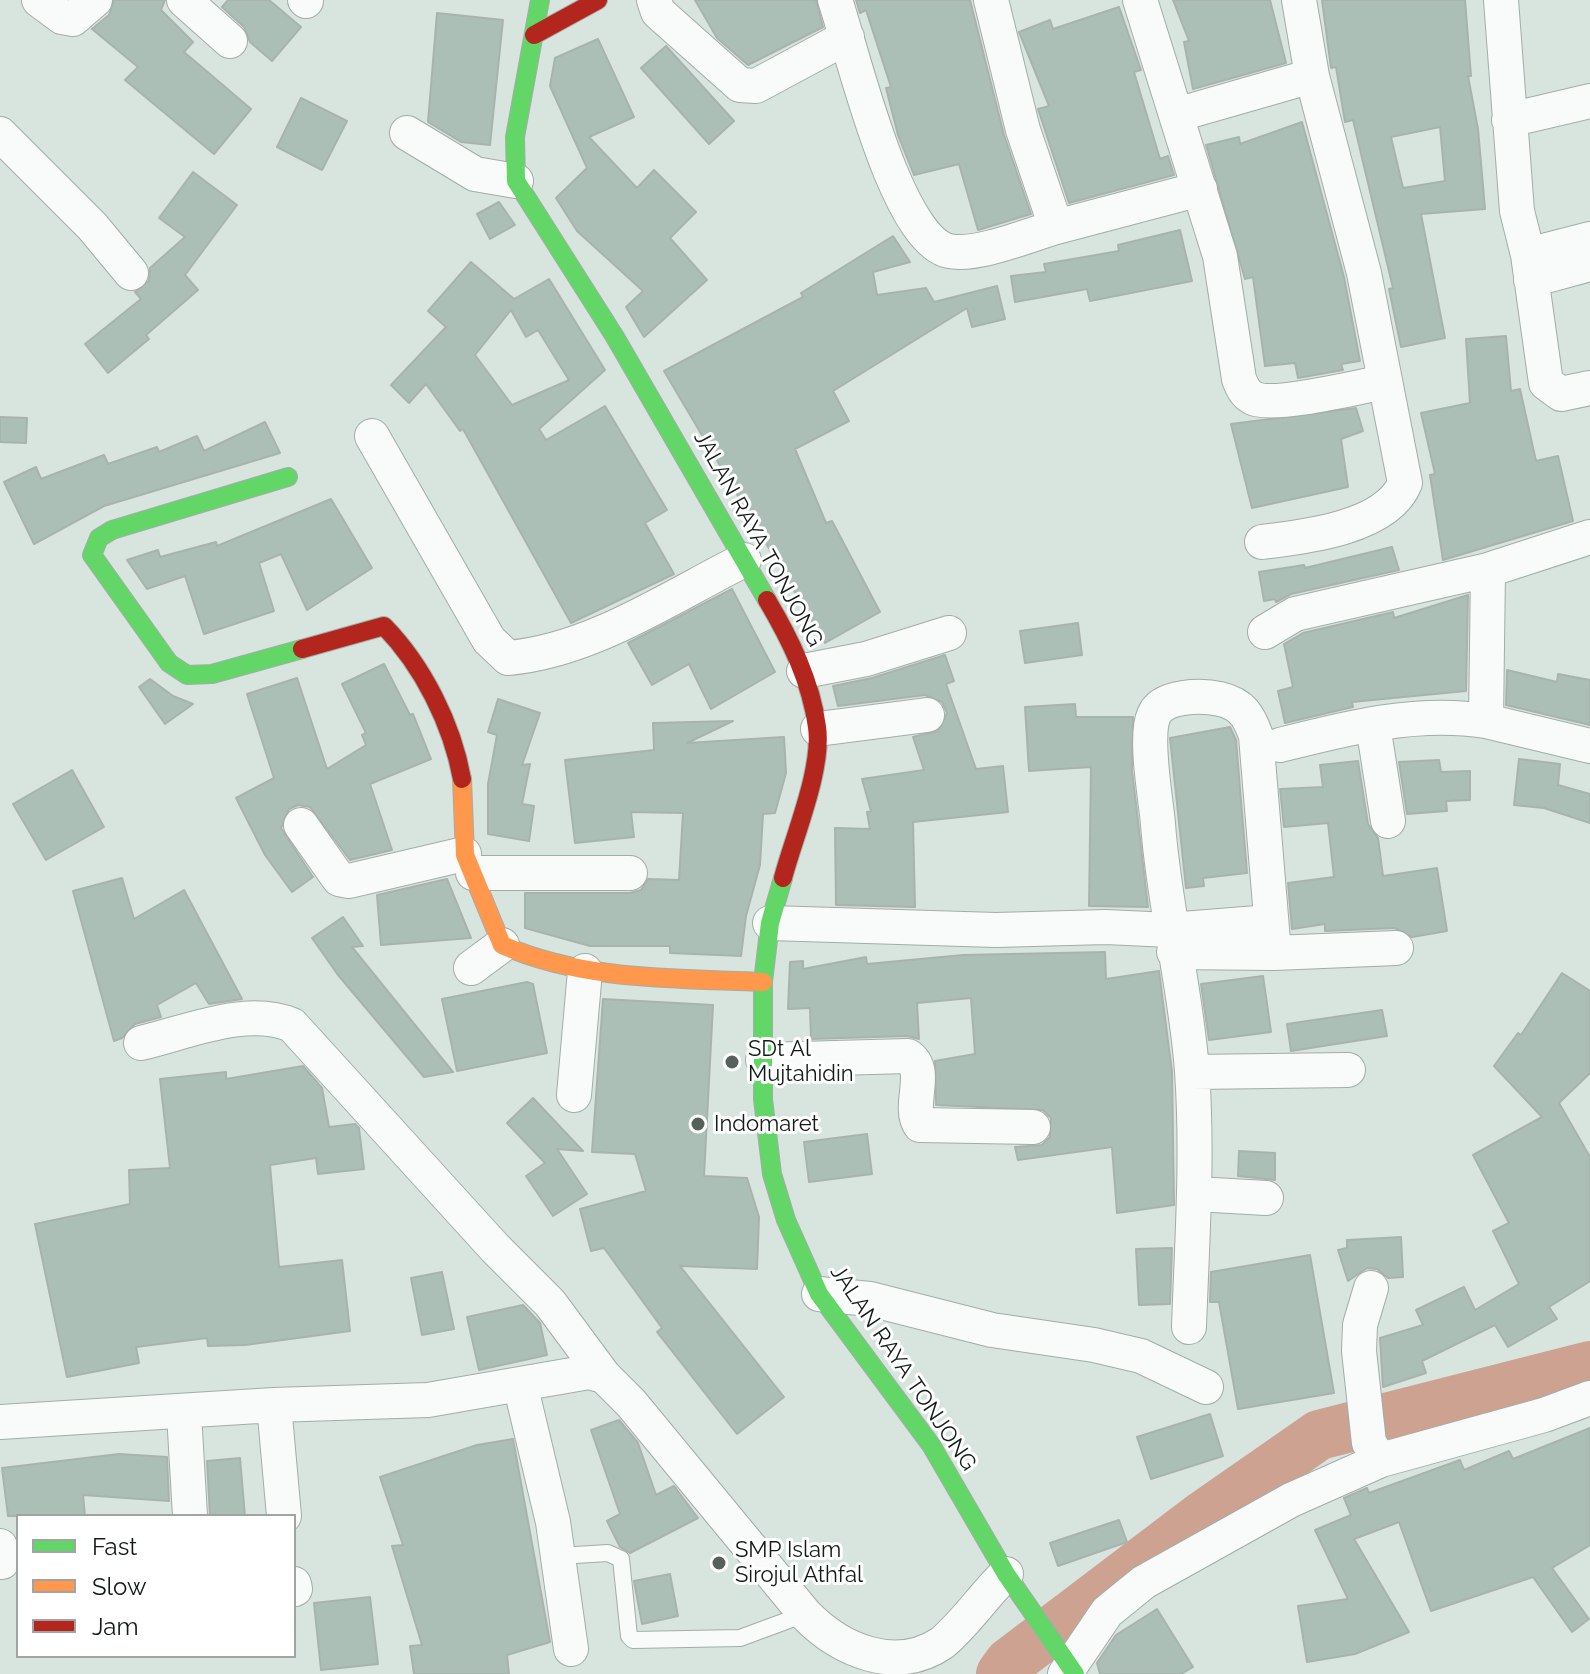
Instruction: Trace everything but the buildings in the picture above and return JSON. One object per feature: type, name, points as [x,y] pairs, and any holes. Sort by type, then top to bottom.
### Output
[{"type":"main road","name":"JALAN RAYA TONJONG","points":[[540,0],[515,137],[516,181],[534,215],[615,337],[744,560],[804,671],[818,729],[813,771],[770,923],[763,982],[763,1099],[772,1174],[786,1220],[819,1294],[931,1445],[1006,1574],[1031,1606],[1067,1666]]},
{"type":"main road","points":[[534,35],[598,0]]},
{"type":"main road","points":[[288,477],[112,530],[99,538],[92,555],[169,663],[187,675],[212,674],[384,626],[397,637],[439,712],[458,754],[469,864],[502,945],[533,959],[585,971],[763,982]]},
{"type":"street","points":[[39,0],[62,17],[73,19],[95,0]]},
{"type":"street","points":[[184,0],[230,41]]},
{"type":"street","points":[[654,0],[658,12],[740,85],[756,86],[847,37]]},
{"type":"street","points":[[835,0],[887,164],[910,212],[931,241],[948,251],[974,250],[1200,189]]},
{"type":"street","points":[[991,0],[1023,130],[1056,227]]},
{"type":"street","points":[[1140,0],[1220,256],[1239,379],[1244,392],[1255,400],[1276,402],[1384,382]]},
{"type":"street","points":[[1262,542],[1345,526],[1374,514],[1401,491],[1404,465],[1384,382],[1364,273],[1312,76],[1299,0]]},
{"type":"street","points":[[1501,0],[1517,211],[1530,268],[1546,383],[1561,394],[1590,388]]},
{"type":"street","points":[[1176,115],[1312,76]]},
{"type":"street","points":[[1509,120],[1590,101]]},
{"type":"street","points":[[407,133],[475,174],[516,181]]},
{"type":"street","points":[[0,134],[92,226],[131,273]]},
{"type":"street","points":[[1530,268],[1590,239]]},
{"type":"street","points":[[1530,268],[1590,264]]},
{"type":"street","points":[[372,436],[489,640],[508,658],[543,655],[612,627],[744,560]]},
{"type":"street","points":[[1265,632],[1295,614],[1488,570],[1590,537]]},
{"type":"street","points":[[1486,721],[1488,570]]},
{"type":"street","points":[[804,671],[866,659],[949,633]]},
{"type":"street","points":[[1189,1327],[1196,1194],[1192,1072],[1160,855],[1153,716],[1162,704],[1182,699],[1227,701],[1238,704],[1250,720],[1256,736],[1272,937]]},
{"type":"street","points":[[818,729],[927,715]]},
{"type":"street","points":[[1280,745],[1373,725],[1442,717],[1486,721],[1590,746]]},
{"type":"street","points":[[1373,725],[1388,821]]},
{"type":"street","points":[[301,825],[339,879],[349,881],[469,864],[630,873]]},
{"type":"street","points":[[770,923],[996,930],[1106,927],[1172,941],[1272,937],[1396,948]]},
{"type":"street","points":[[471,968],[502,945]]},
{"type":"street","points":[[574,1095],[585,971]]},
{"type":"street","points":[[141,1043],[244,1018],[271,1016],[292,1025],[495,1248],[550,1303],[604,1376],[641,1414],[823,1633],[870,1659],[887,1664],[905,1662],[939,1646],[1006,1574]]},
{"type":"street","points":[[763,1060],[908,1056],[918,1070],[915,1107],[920,1125],[1033,1127]]},
{"type":"street","points":[[1192,1072],[1348,1070]]},
{"type":"street","points":[[1196,1194],[1266,1198]]},
{"type":"street","points":[[1371,1288],[1359,1338],[1365,1400],[1375,1451]]},
{"type":"street","points":[[819,1294],[870,1299],[992,1330],[1094,1345],[1141,1356],[1206,1387]]},
{"type":"street","points":[[0,1422],[184,1413],[274,1405],[428,1400],[589,1372],[604,1376]]},
{"type":"street","points":[[520,1384],[559,1556],[571,1649]]},
{"type":"street","points":[[1067,1666],[1107,1612],[1144,1582],[1375,1451],[1544,1415],[1590,1398]]},
{"type":"street","points":[[274,1405],[284,1514]]},
{"type":"street","points":[[184,1413],[190,1514]]},
{"type":"lane","points":[[559,1556],[608,1553],[621,1559],[629,1636],[633,1640],[740,1638],[805,1614]]},
{"type":"waterway","points":[[1001,1674],[1009,1663],[1204,1515],[1319,1435],[1590,1366]]},
{"type":"traffic: fast","points":[[540,0],[515,137],[516,181],[615,337],[767,600]]},
{"type":"traffic: fast","points":[[288,477],[112,530],[99,538],[92,555],[169,663],[187,675],[212,674],[302,649]]},
{"type":"traffic: fast","points":[[783,878],[770,923],[763,982],[763,1099],[772,1174],[786,1220],[819,1294],[931,1445],[1006,1574],[1075,1674]]},
{"type":"traffic: slow","points":[[462,779],[465,855],[502,945],[565,965],[630,976],[763,982]]},
{"type":"traffic: jam","points":[[534,35],[598,0]]},
{"type":"traffic: jam","points":[[767,600],[784,630],[810,693],[818,744],[812,782],[783,878]]},
{"type":"traffic: jam","points":[[302,649],[384,626],[411,659],[434,697],[451,738],[462,779]]},
{"type":"place","name":"SDt Al Mujtahidin","points":[[732,1062]]},
{"type":"place","name":"Indomaret","points":[[698,1124]]},
{"type":"place","name":"SMP Islam Sirojul Athfal","points":[[719,1563]]}]
